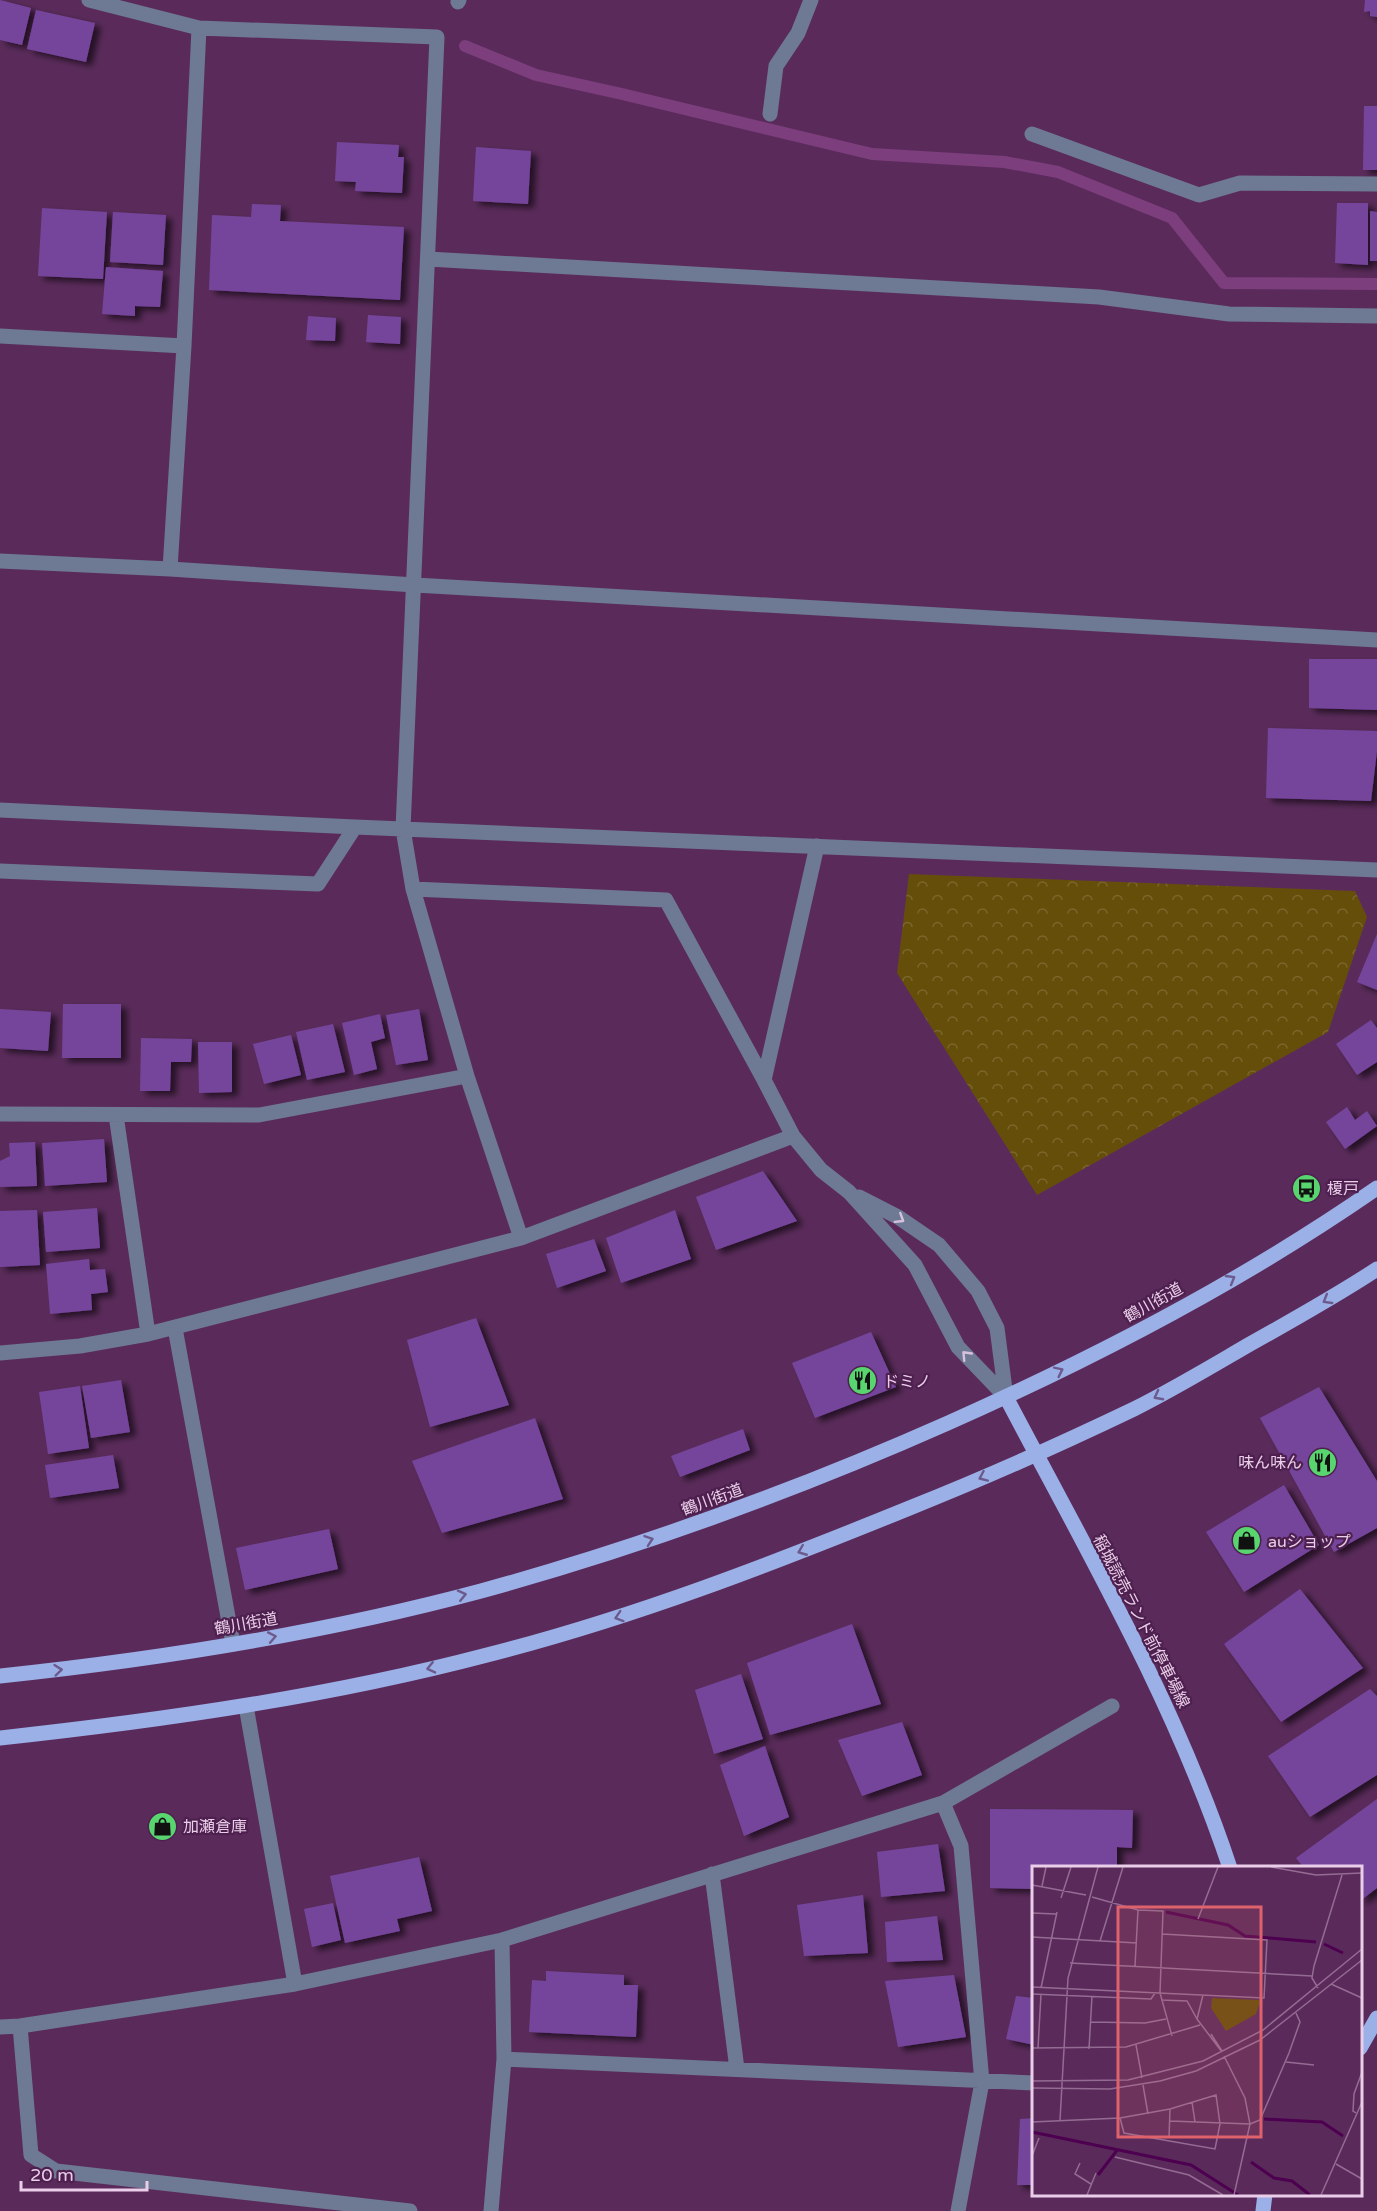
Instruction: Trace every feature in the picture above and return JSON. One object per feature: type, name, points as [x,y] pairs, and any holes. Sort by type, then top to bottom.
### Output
[{"type":"main road","name":"鶴川街道","points":[[0,1676],[101,1665],[233,1644],[386,1614],[477,1592],[645,1542],[814,1480],[1006,1397],[1144,1328],[1280,1251],[1377,1188]]},
{"type":"main road","points":[[0,1738],[246,1706],[404,1675],[486,1656],[654,1606],[832,1540],[1036,1454],[1136,1408],[1308,1311],[1377,1269]]},
{"type":"main road","name":"稲城読売ランド前停車場線","points":[[1006,1397],[1160,1692],[1188,1753],[1229,1866]]},
{"type":"main road","points":[[1362,2044],[1377,2018]]},
{"type":"main road","points":[[1263,2211],[1265,2196]]},
{"type":"street","points":[[89,0],[200,28],[437,37],[403,829],[413,889],[467,1076],[521,1238]]},
{"type":"street","points":[[770,114],[777,66],[798,33],[811,0]]},
{"type":"street","points":[[170,569],[200,28]]},
{"type":"street","points":[[1032,134],[1199,195],[1240,183],[1377,184]]},
{"type":"street","points":[[428,259],[1099,297],[1229,314],[1377,316]]},
{"type":"street","points":[[0,336],[184,346]]},
{"type":"street","points":[[0,561],[1377,639]]},
{"type":"street","points":[[0,810],[1377,870]]},
{"type":"street","points":[[0,871],[318,884],[355,827]]},
{"type":"street","points":[[764,1080],[817,846]]},
{"type":"street","points":[[413,889],[666,900],[793,1136],[821,1170],[849,1192],[915,1265],[958,1347],[1006,1397]]},
{"type":"street","points":[[0,1114],[259,1115],[467,1076]]},
{"type":"street","points":[[116,1115],[148,1334]]},
{"type":"street","points":[[0,1353],[80,1346],[148,1334],[521,1238],[793,1136]]},
{"type":"street","points":[[849,1192],[897,1216],[939,1245],[978,1291],[997,1328],[1006,1397]]},
{"type":"street","points":[[175,1328],[233,1644]]},
{"type":"street","points":[[246,1706],[295,1984]]},
{"type":"street","points":[[0,2027],[20,2026],[295,1984],[502,1940],[943,1803],[1112,1706]]},
{"type":"street","points":[[943,1803],[961,1846],[982,2082],[958,2211]]},
{"type":"street","points":[[712,1874],[738,2069]]},
{"type":"street","points":[[491,2211],[504,2059],[502,1940]]},
{"type":"street","points":[[20,2026],[31,2155],[56,2171],[410,2211]]},
{"type":"street","points":[[504,2059],[1032,2083]]},
{"type":"green space","points":[[909,874],[1355,891],[1367,917],[1328,1032],[1037,1195],[897,973]]},
{"type":"building","points":[[0,0],[31,8],[22,45],[0,40]]},
{"type":"building","points":[[1365,0],[1377,0],[1377,17],[1370,16],[1370,11],[1364,12]]},
{"type":"building","points":[[36,10],[95,23],[86,62],[27,49]]},
{"type":"building","points":[[1364,106],[1377,106],[1377,170],[1363,170]]},
{"type":"building","points":[[337,142],[399,145],[398,157],[404,157],[402,193],[355,191],[356,182],[335,181]]},
{"type":"building","points":[[476,147],[531,151],[528,204],[473,201]]},
{"type":"building","points":[[1337,203],[1368,203],[1368,265],[1335,263]]},
{"type":"building","points":[[252,204],[281,205],[280,221],[404,227],[400,300],[209,290],[212,215],[251,217]]},
{"type":"building","points":[[42,208],[107,212],[103,279],[38,276]]},
{"type":"building","points":[[1370,211],[1377,212],[1377,261],[1370,261]]},
{"type":"building","points":[[113,212],[166,215],[163,265],[110,262]]},
{"type":"building","points":[[106,267],[163,271],[160,307],[135,306],[135,316],[102,314]]},
{"type":"building","points":[[368,315],[401,317],[400,344],[366,342]]},
{"type":"building","points":[[308,316],[336,318],[335,341],[306,340]]},
{"type":"building","points":[[1309,659],[1377,659],[1377,710],[1309,708]]},
{"type":"building","points":[[1268,728],[1377,731],[1371,801],[1266,798]]},
{"type":"building","points":[[1377,934],[1377,990],[1357,982]]},
{"type":"building","points":[[63,1004],[121,1004],[121,1058],[62,1058]]},
{"type":"building","points":[[0,1009],[51,1012],[48,1051],[0,1048]]},
{"type":"building","points":[[419,1009],[428,1060],[396,1065],[386,1015]]},
{"type":"building","points":[[380,1014],[385,1038],[371,1042],[377,1069],[354,1075],[342,1023]]},
{"type":"building","points":[[1371,1020],[1377,1028],[1377,1062],[1357,1075],[1336,1044]]},
{"type":"building","points":[[333,1024],[345,1072],[307,1080],[296,1032]]},
{"type":"building","points":[[291,1035],[301,1075],[264,1084],[253,1044]]},
{"type":"building","points":[[141,1038],[192,1039],[191,1062],[171,1062],[170,1091],[140,1091]]},
{"type":"building","points":[[198,1042],[232,1042],[232,1092],[199,1093]]},
{"type":"building","points":[[1347,1107],[1355,1120],[1367,1111],[1377,1126],[1345,1149],[1326,1122]]},
{"type":"building","points":[[104,1139],[107,1182],[45,1186],[42,1143]]},
{"type":"building","points":[[35,1142],[37,1186],[0,1187],[0,1161],[10,1156],[9,1143]]},
{"type":"building","points":[[763,1171],[797,1221],[716,1250],[696,1197]]},
{"type":"building","points":[[97,1208],[100,1248],[46,1252],[43,1212]]},
{"type":"building","points":[[37,1210],[40,1265],[0,1267],[0,1211]]},
{"type":"building","points":[[675,1210],[691,1259],[621,1283],[606,1238]]},
{"type":"building","points":[[594,1239],[606,1271],[557,1288],[546,1254]]},
{"type":"building","points":[[89,1259],[90,1270],[105,1269],[108,1292],[91,1294],[92,1310],[50,1314],[46,1264]]},
{"type":"building","points":[[476,1318],[509,1405],[430,1427],[407,1340]]},
{"type":"building","points":[[871,1332],[896,1387],[815,1418],[792,1363]]},
{"type":"building","points":[[121,1380],[130,1432],[91,1438],[82,1386]]},
{"type":"building","points":[[80,1386],[89,1448],[48,1454],[39,1392]]},
{"type":"building","points":[[1319,1387],[1377,1481],[1377,1528],[1334,1552],[1260,1418]]},
{"type":"building","points":[[535,1418],[563,1499],[442,1533],[412,1461]]},
{"type":"building","points":[[743,1429],[750,1450],[680,1477],[671,1456]]},
{"type":"building","points":[[113,1455],[119,1488],[50,1498],[45,1465]]},
{"type":"building","points":[[1284,1485],[1319,1545],[1244,1592],[1206,1532]]},
{"type":"building","points":[[329,1529],[338,1569],[245,1590],[236,1548]]},
{"type":"building","points":[[1300,1589],[1363,1668],[1281,1722],[1224,1644]]},
{"type":"building","points":[[852,1624],[881,1704],[770,1735],[747,1663]]},
{"type":"building","points":[[741,1674],[763,1739],[714,1754],[695,1690]]},
{"type":"building","points":[[1370,1689],[1377,1696],[1377,1775],[1310,1817],[1268,1756]]},
{"type":"building","points":[[902,1722],[922,1775],[862,1796],[838,1740]]},
{"type":"building","points":[[765,1746],[789,1817],[744,1836],[720,1765]]},
{"type":"building","points":[[1377,1799],[1377,1888],[1362,1899],[1362,1866],[1302,1866],[1296,1858]]},
{"type":"building","points":[[990,1809],[1133,1810],[1132,1848],[1117,1847],[1117,1866],[1032,1866],[1032,1889],[990,1888]]},
{"type":"building","points":[[938,1844],[945,1891],[881,1897],[877,1852]]},
{"type":"building","points":[[419,1857],[432,1911],[397,1919],[400,1931],[345,1943],[330,1876]]},
{"type":"building","points":[[863,1895],[868,1953],[804,1956],[797,1905]]},
{"type":"building","points":[[333,1903],[341,1940],[312,1947],[304,1909]]},
{"type":"building","points":[[937,1916],[943,1960],[887,1962],[885,1922]]},
{"type":"building","points":[[546,1971],[624,1975],[624,1985],[638,1985],[636,2037],[529,2032],[532,1980],[546,1981]]},
{"type":"building","points":[[954,1975],[966,2037],[898,2047],[885,1981]]},
{"type":"building","points":[[1016,1996],[1032,1998],[1032,2045],[1006,2039]]},
{"type":"building","points":[[1032,2118],[1032,2185],[1017,2185],[1020,2119]]},
{"type":"waterway","points":[[465,46],[536,75],[872,154],[1004,162],[1058,172],[1172,218],[1224,283],[1377,284]]},
{"type":"place","name":"榎戸","points":[[1306,1188]]},
{"type":"place","name":"ドミノ","points":[[862,1381]]},
{"type":"place","name":"味ん味ん","points":[[1323,1462]]},
{"type":"place","name":"auショップ","points":[[1247,1541]]},
{"type":"place","name":"加瀬倉庫","points":[[162,1826]]}]
